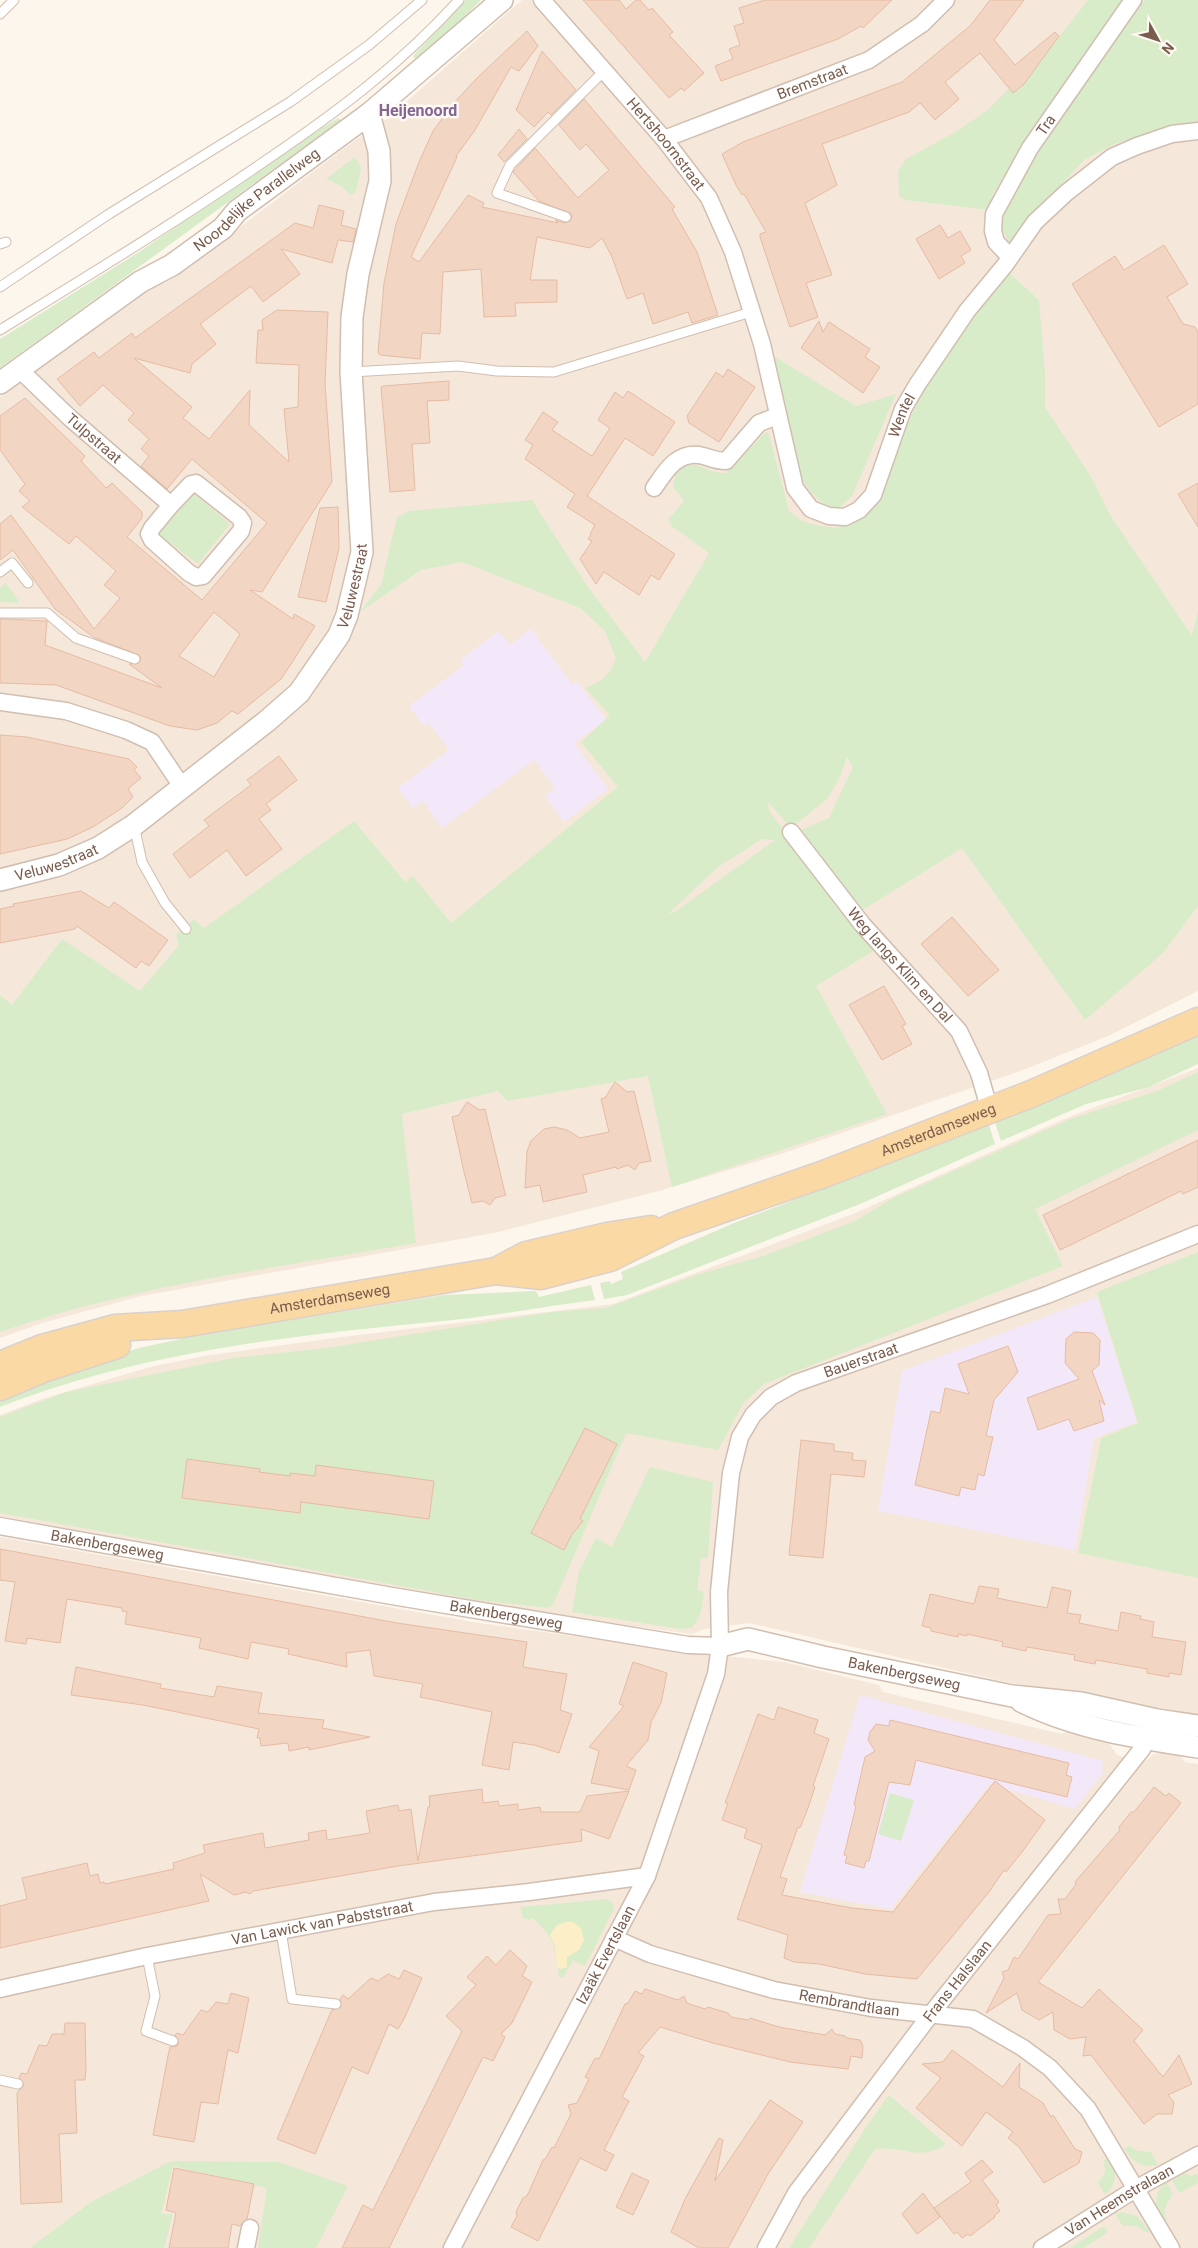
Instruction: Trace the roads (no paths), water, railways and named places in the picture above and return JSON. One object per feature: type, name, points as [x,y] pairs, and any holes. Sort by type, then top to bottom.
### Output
[{"type":"main road","name":"Amsterdamseweg","points":[[0,1366],[42,1348],[116,1328],[162,1325],[235,1315],[496,1271],[541,1276],[602,1260],[674,1226],[824,1174],[990,1111],[1198,1021]]},
{"type":"main road","name":"Amsterdamseweg","points":[[0,1387],[43,1369],[134,1340],[162,1325]]},
{"type":"street","name":"Noordelijke Parallelweg","points":[[0,383],[140,282],[172,265],[223,228],[237,211],[369,114],[502,0]]},
{"type":"street","name":"Hertshoornstraat","points":[[542,0],[664,139],[708,198],[733,252],[751,312]]},
{"type":"street","name":"Bremstraat","points":[[664,139],[869,60],[922,24],[946,0]]},
{"type":"street","name":"Tra","points":[[1010,257],[996,242],[993,231],[994,214],[1030,148],[1133,0]]},
{"type":"street","name":"Veluwestraat","points":[[0,880],[59,865],[98,848],[134,825],[267,721],[299,693],[317,670],[342,628],[362,552],[351,372],[352,317],[358,274],[380,181],[379,151],[369,114]]},
{"type":"street","name":"Wentel","points":[[751,312],[762,344],[795,488],[811,509],[828,516],[845,517],[859,510],[872,495],[902,409],[916,385],[967,311],[1035,222],[1066,193],[1106,161],[1137,146],[1172,134],[1198,131]]},
{"type":"street","name":"Tulpstraat","points":[[19,369],[70,418],[171,505]]},
{"type":"street","points":[[654,488],[671,463],[686,456],[700,455],[715,461],[726,461],[759,423],[777,416]]},
{"type":"street","points":[[196,483],[233,512],[243,523],[241,531],[203,576],[196,577],[189,573],[152,540],[149,534],[171,505],[191,484],[196,483]]},
{"type":"street","points":[[0,702],[66,711],[126,730],[152,742],[182,788]]},
{"type":"street","name":"Weg langs Klim en Dal","points":[[791,832],[862,924],[959,1032],[979,1073],[990,1111]]},
{"type":"street","name":"Bauerstraat","points":[[720,1646],[719,1592],[731,1473],[740,1437],[753,1415],[771,1397],[796,1383],[1047,1295],[1198,1234]]},
{"type":"street","name":"Bakenbergseweg","points":[[0,1526],[392,1596],[688,1645],[720,1646],[748,1639],[823,1657],[1012,1696],[1081,1703],[1157,1720],[1198,1726]]},
{"type":"street","name":"Izaäk Evertslaan","points":[[452,2248],[646,1876],[716,1674],[720,1646]]},
{"type":"street","name":"Bakenbergseweg","points":[[1012,1696],[1050,1716],[1147,1739],[1198,1747]]},
{"type":"street","name":"Frans Halslaan","points":[[766,2248],[796,2193],[931,2014],[1142,1749],[1157,1720]]},
{"type":"street","name":"Van Lawick van Pabststraat","points":[[0,1988],[146,1956],[434,1902],[530,1892],[646,1876]]},
{"type":"street","name":"Rembrandtlaan","points":[[614,1938],[650,1954],[774,1990],[871,2008],[973,2019],[1023,2048],[1050,2068],[1088,2108],[1171,2248]]},
{"type":"street","name":"Van Heemstralaan","points":[[1042,2248],[1137,2188],[1198,2155]]},
{"type":"street","points":[[246,2248],[250,2228]]},
{"type":"lane","points":[[0,14],[14,0]]},
{"type":"lane","points":[[0,286],[109,214],[290,102],[369,45],[422,0]]},
{"type":"lane","points":[[0,330],[216,194],[342,108],[394,65],[459,0]]},
{"type":"lane","points":[[394,65],[407,83]]},
{"type":"lane","points":[[566,217],[497,193],[510,165],[604,71]]},
{"type":"lane","points":[[351,372],[458,366],[496,371],[554,372],[751,312]]},
{"type":"lane","points":[[0,572],[12,563],[28,583]]},
{"type":"lane","points":[[0,613],[47,613],[76,638],[135,659]]},
{"type":"lane","points":[[134,825],[142,862],[165,903],[186,929]]},
{"type":"lane","points":[[281,1931],[292,2000],[336,2004]]},
{"type":"lane","points":[[146,1956],[155,1996],[146,2031],[173,2041]]},
{"type":"lane","points":[[0,2080],[18,2084]]},
{"type":"district","name":"Heijenoord","points":[[418,110]]}]
